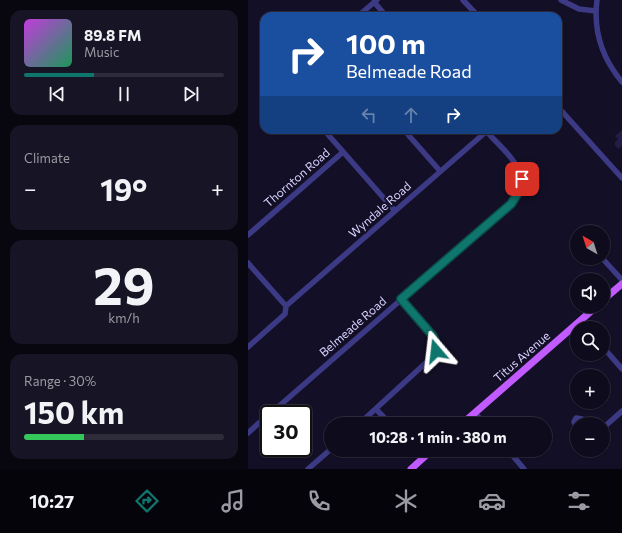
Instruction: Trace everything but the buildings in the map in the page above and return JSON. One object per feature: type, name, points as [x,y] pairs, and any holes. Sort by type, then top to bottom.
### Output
[{"type":"main road","points":[[610,294],[622,284]]},
{"type":"main road","name":"Titus Avenue","points":[[580,321],[589,313]]},
{"type":"main road","name":"Titus Avenue","points":[[470,417],[570,330]]},
{"type":"main road","points":[[411,469],[424,457]]},
{"type":"street","points":[[463,0],[474,12]]},
{"type":"street","points":[[561,0],[579,9],[596,11]]},
{"type":"street","points":[[597,0],[596,11],[598,36],[602,50],[608,63],[622,82]]},
{"type":"street","points":[[363,12],[376,1],[383,12]]},
{"type":"street","points":[[562,111],[621,176]]},
{"type":"street","points":[[327,134],[395,212]]},
{"type":"street","points":[[408,134],[440,171]]},
{"type":"street","name":"Wyndale Road","points":[[286,306],[482,134]]},
{"type":"street","name":"Belmeade Road","points":[[279,405],[505,210],[517,195],[521,185],[519,170],[490,134]]},
{"type":"street","name":"Thornton Road","points":[[248,235],[343,152]]},
{"type":"street","points":[[248,263],[286,306],[285,314],[248,347]]},
{"type":"street","points":[[608,265],[622,280]]},
{"type":"street","points":[[367,417],[430,359],[436,351],[436,344],[433,336],[401,299]]},
{"type":"street","points":[[610,355],[622,369]]},
{"type":"street","points":[[376,409],[383,417]]},
{"type":"street","points":[[610,422],[622,411]]},
{"type":"street","points":[[475,413],[479,417]]},
{"type":"street","name":"Belmeade Road","points":[[248,433],[260,422]]},
{"type":"street","points":[[308,469],[324,455]]},
{"type":"street","points":[[514,457],[524,469]]},
{"type":"route","points":[[436,351],[437,347],[433,336],[401,299],[505,210],[520,190],[522,179]]}]
